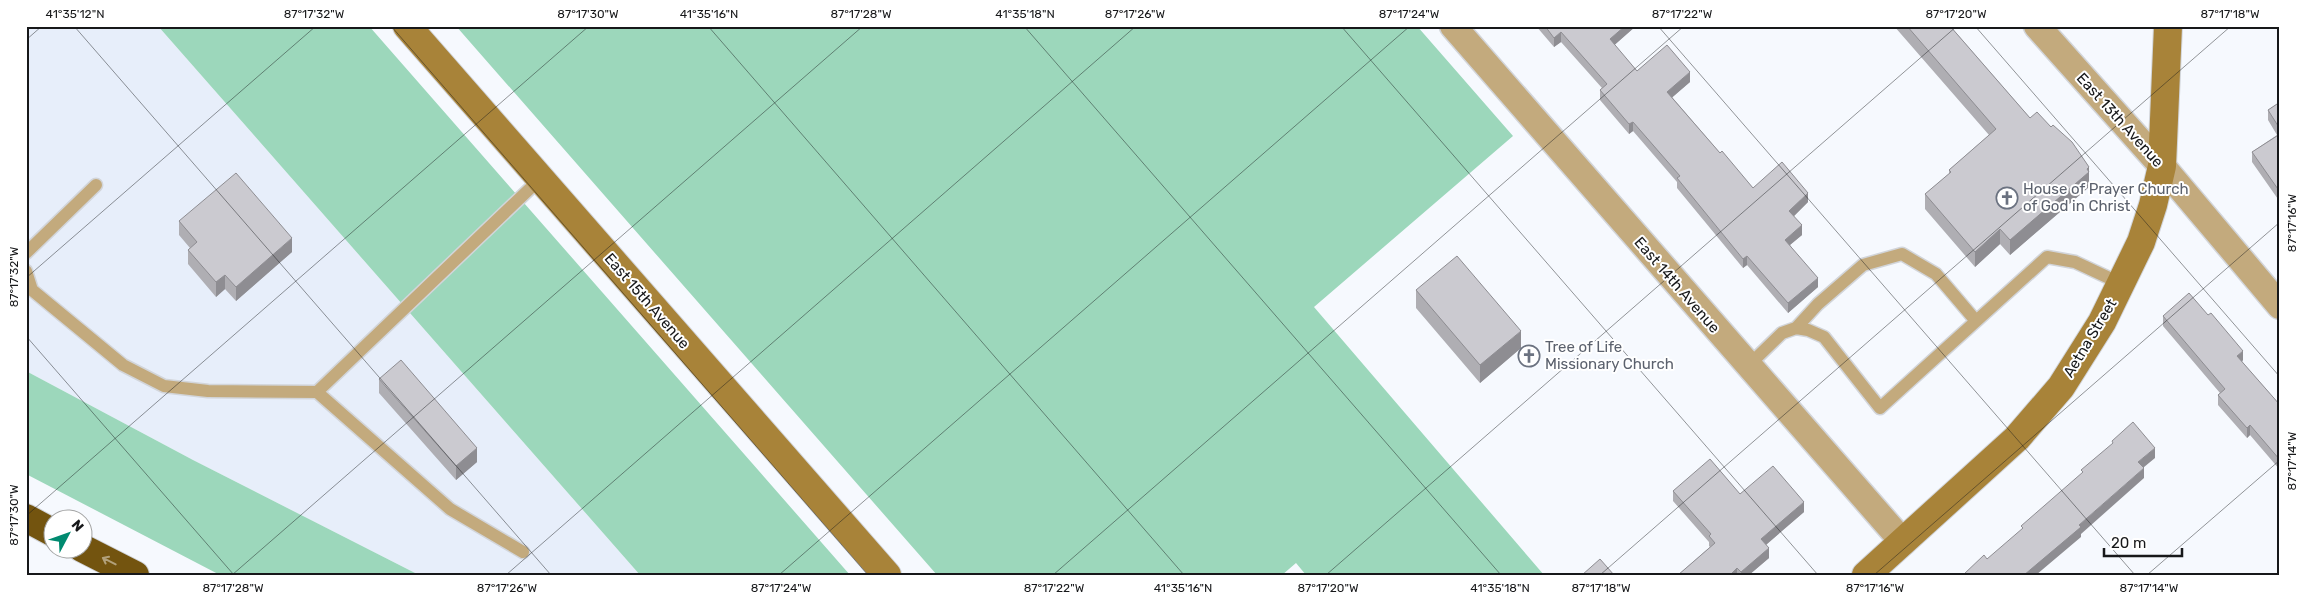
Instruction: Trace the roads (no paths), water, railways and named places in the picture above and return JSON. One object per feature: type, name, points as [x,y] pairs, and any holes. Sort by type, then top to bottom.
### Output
[{"type":"highway","points":[[26,518],[42,527]]},
{"type":"highway","points":[[92,553],[135,575]]},
{"type":"street","name":"East 15th Avenue","points":[[407,26],[887,575]]},
{"type":"street","name":"East 14th Avenue","points":[[1453,26],[1903,542]]},
{"type":"street","name":"East 13th Avenue","points":[[2037,26],[2162,166],[2280,306]]},
{"type":"street","name":"Aetna Street","points":[[1866,575],[1996,458],[2036,418],[2074,367],[2122,284],[2147,224],[2162,166],[2168,26]]},
{"type":"lane","points":[[316,392],[540,179]]},
{"type":"lane","points":[[26,254],[96,185]]},
{"type":"lane","points":[[1748,366],[1782,333],[1796,328],[1818,304],[1863,265],[1902,254],[1936,274],[1976,321]]},
{"type":"lane","points":[[1796,328],[1808,330],[1824,337],[1880,408],[2047,257],[2075,262],[2122,284]]},
{"type":"lane","points":[[26,271],[32,290],[123,365],[164,386],[208,391],[316,392],[450,509],[523,552]]},
{"type":"place","name":"House of Prayer Church of God in Christ","points":[[2007,198]]},
{"type":"place","name":"Tree of Life Missionary Church","points":[[1529,356]]}]
